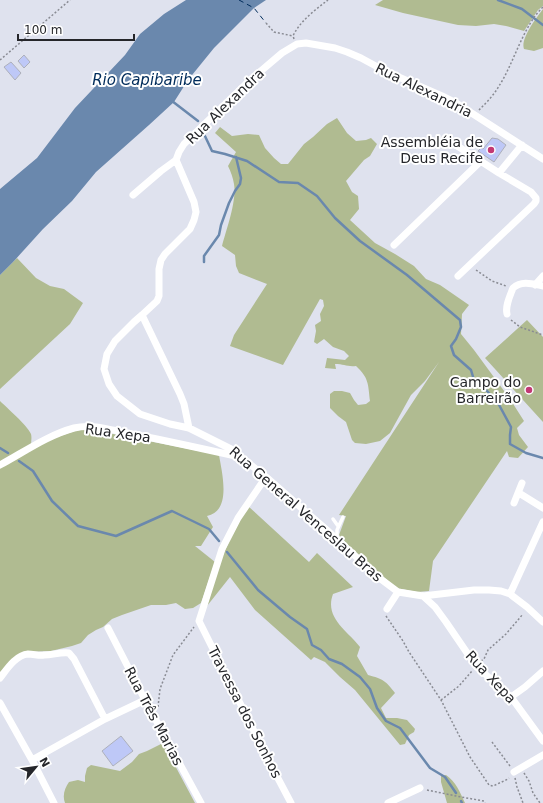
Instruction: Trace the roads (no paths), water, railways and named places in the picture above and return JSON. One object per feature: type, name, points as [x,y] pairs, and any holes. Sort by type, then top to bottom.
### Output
[{"type":"street","name":"Rua Alexandria","points":[[296,44],[328,47],[347,52],[361,58],[385,71],[442,96],[475,115],[543,159]]},
{"type":"street","name":"Rua Alexandra","points":[[176,160],[184,144],[248,82],[282,53],[296,44]]},
{"type":"street","points":[[445,138],[499,173],[532,192],[536,198],[534,204],[458,276]]},
{"type":"street","points":[[499,173],[522,145]]},
{"type":"street","points":[[133,195],[176,160],[194,202],[196,212],[190,230],[165,254],[161,260],[159,269],[159,296],[157,301],[134,322],[115,341],[107,354],[104,369],[108,384],[116,396],[140,414],[170,424],[189,428],[184,404],[180,394],[142,315]]},
{"type":"street","points":[[394,245],[481,161]]},
{"type":"street","points":[[535,285],[543,276]]},
{"type":"street","points":[[506,314],[507,304],[513,288],[520,284],[527,283],[543,286]]},
{"type":"street","name":"Rua Xepa","points":[[0,464],[52,436],[74,428],[85,426],[143,436],[242,457]]},
{"type":"street","name":"Rua General Venceslau Bras","points":[[189,428],[226,446],[242,457],[378,577],[398,592],[423,596],[474,590],[489,590],[502,591],[510,594]]},
{"type":"street","name":"Travessa dos Sonhos","points":[[266,477],[238,518],[222,549],[199,621],[291,803]]},
{"type":"street","points":[[514,503],[522,483]]},
{"type":"street","points":[[519,493],[543,508]]},
{"type":"street","points":[[543,522],[510,594],[528,607],[543,622]]},
{"type":"street","points":[[387,609],[398,592]]},
{"type":"street","name":"Rua Xepa","points":[[423,596],[446,622],[476,666],[511,697],[543,741]]},
{"type":"street","name":"Rua Três Marias","points":[[108,628],[201,803]]},
{"type":"street","points":[[0,678],[17,658],[22,656],[28,654],[44,655],[63,652],[69,653],[74,659],[105,720]]},
{"type":"street","points":[[511,697],[543,671]]},
{"type":"street","points":[[32,760],[145,700]]},
{"type":"street","points":[[0,702],[54,803]]},
{"type":"street","points":[[514,772],[543,755]]},
{"type":"street","points":[[388,803],[420,788]]},
{"type":"lane","points":[[337,540],[336,535],[338,526],[343,517]]},
{"type":"lane","points":[[333,519],[338,526]]},
{"type":"water","name":"Rio Capibaribe","points":[[186,0],[266,0],[254,8],[214,48],[188,80],[174,102],[96,172],[72,201],[43,229],[0,275],[0,189],[37,158],[75,108],[125,55],[140,34],[164,14]]},
{"type":"waterway","points":[[498,0],[522,9],[543,25]]},
{"type":"waterway","points":[[172,101],[198,121]]},
{"type":"waterway","points":[[204,134],[212,151],[247,161],[279,182],[298,183],[317,196],[335,218],[360,241],[407,275],[460,320],[461,327],[451,346],[454,355],[471,370],[474,380],[498,403],[511,427],[510,444],[526,453],[543,458]]},
{"type":"waterway","points":[[204,262],[204,256],[219,235],[229,203],[240,184],[241,178],[236,157]]},
{"type":"waterway","points":[[0,448],[8,453]]},
{"type":"waterway","points":[[19,461],[33,471],[52,501],[78,526],[116,536],[172,511],[209,529],[219,541]]},
{"type":"waterway","points":[[227,552],[258,590],[307,629],[312,645],[321,650],[329,659],[342,664],[360,677],[370,689],[377,708],[386,721],[400,728],[430,768],[445,777],[456,793]]},
{"type":"place","name":"Assembléia de Deus Recife","points":[[491,150]]},
{"type":"place","name":"Campo do Barreirão","points":[[529,390]]}]
